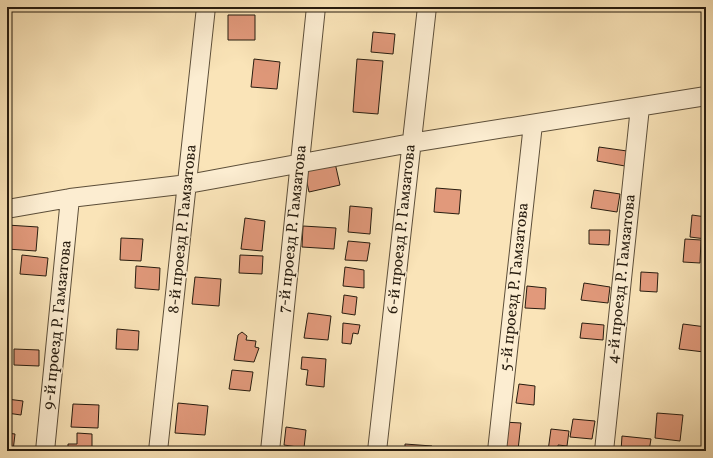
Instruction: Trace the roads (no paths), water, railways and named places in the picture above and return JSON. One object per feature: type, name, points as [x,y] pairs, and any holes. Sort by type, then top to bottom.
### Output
[{"type":"street","name":"8-й проезд Р. Гамзатова","points":[[158,451],[206,7]]},
{"type":"street","name":"7-й проезд Р. Гамзатова","points":[[270,451],[316,7]]},
{"type":"street","name":"6-й проезд Р. Гамзатова","points":[[377,451],[427,7]]},
{"type":"street","points":[[7,208],[70,198],[188,184],[411,143],[706,96]]},
{"type":"street","name":"4-й проезд Р. Гамзатова","points":[[604,451],[640,107]]},
{"type":"street","name":"5-й проезд Р. Гамзатова","points":[[497,451],[534,124]]},
{"type":"street","name":"9-й проезд Р. Гамзатова","points":[[45,451],[70,198]]}]
